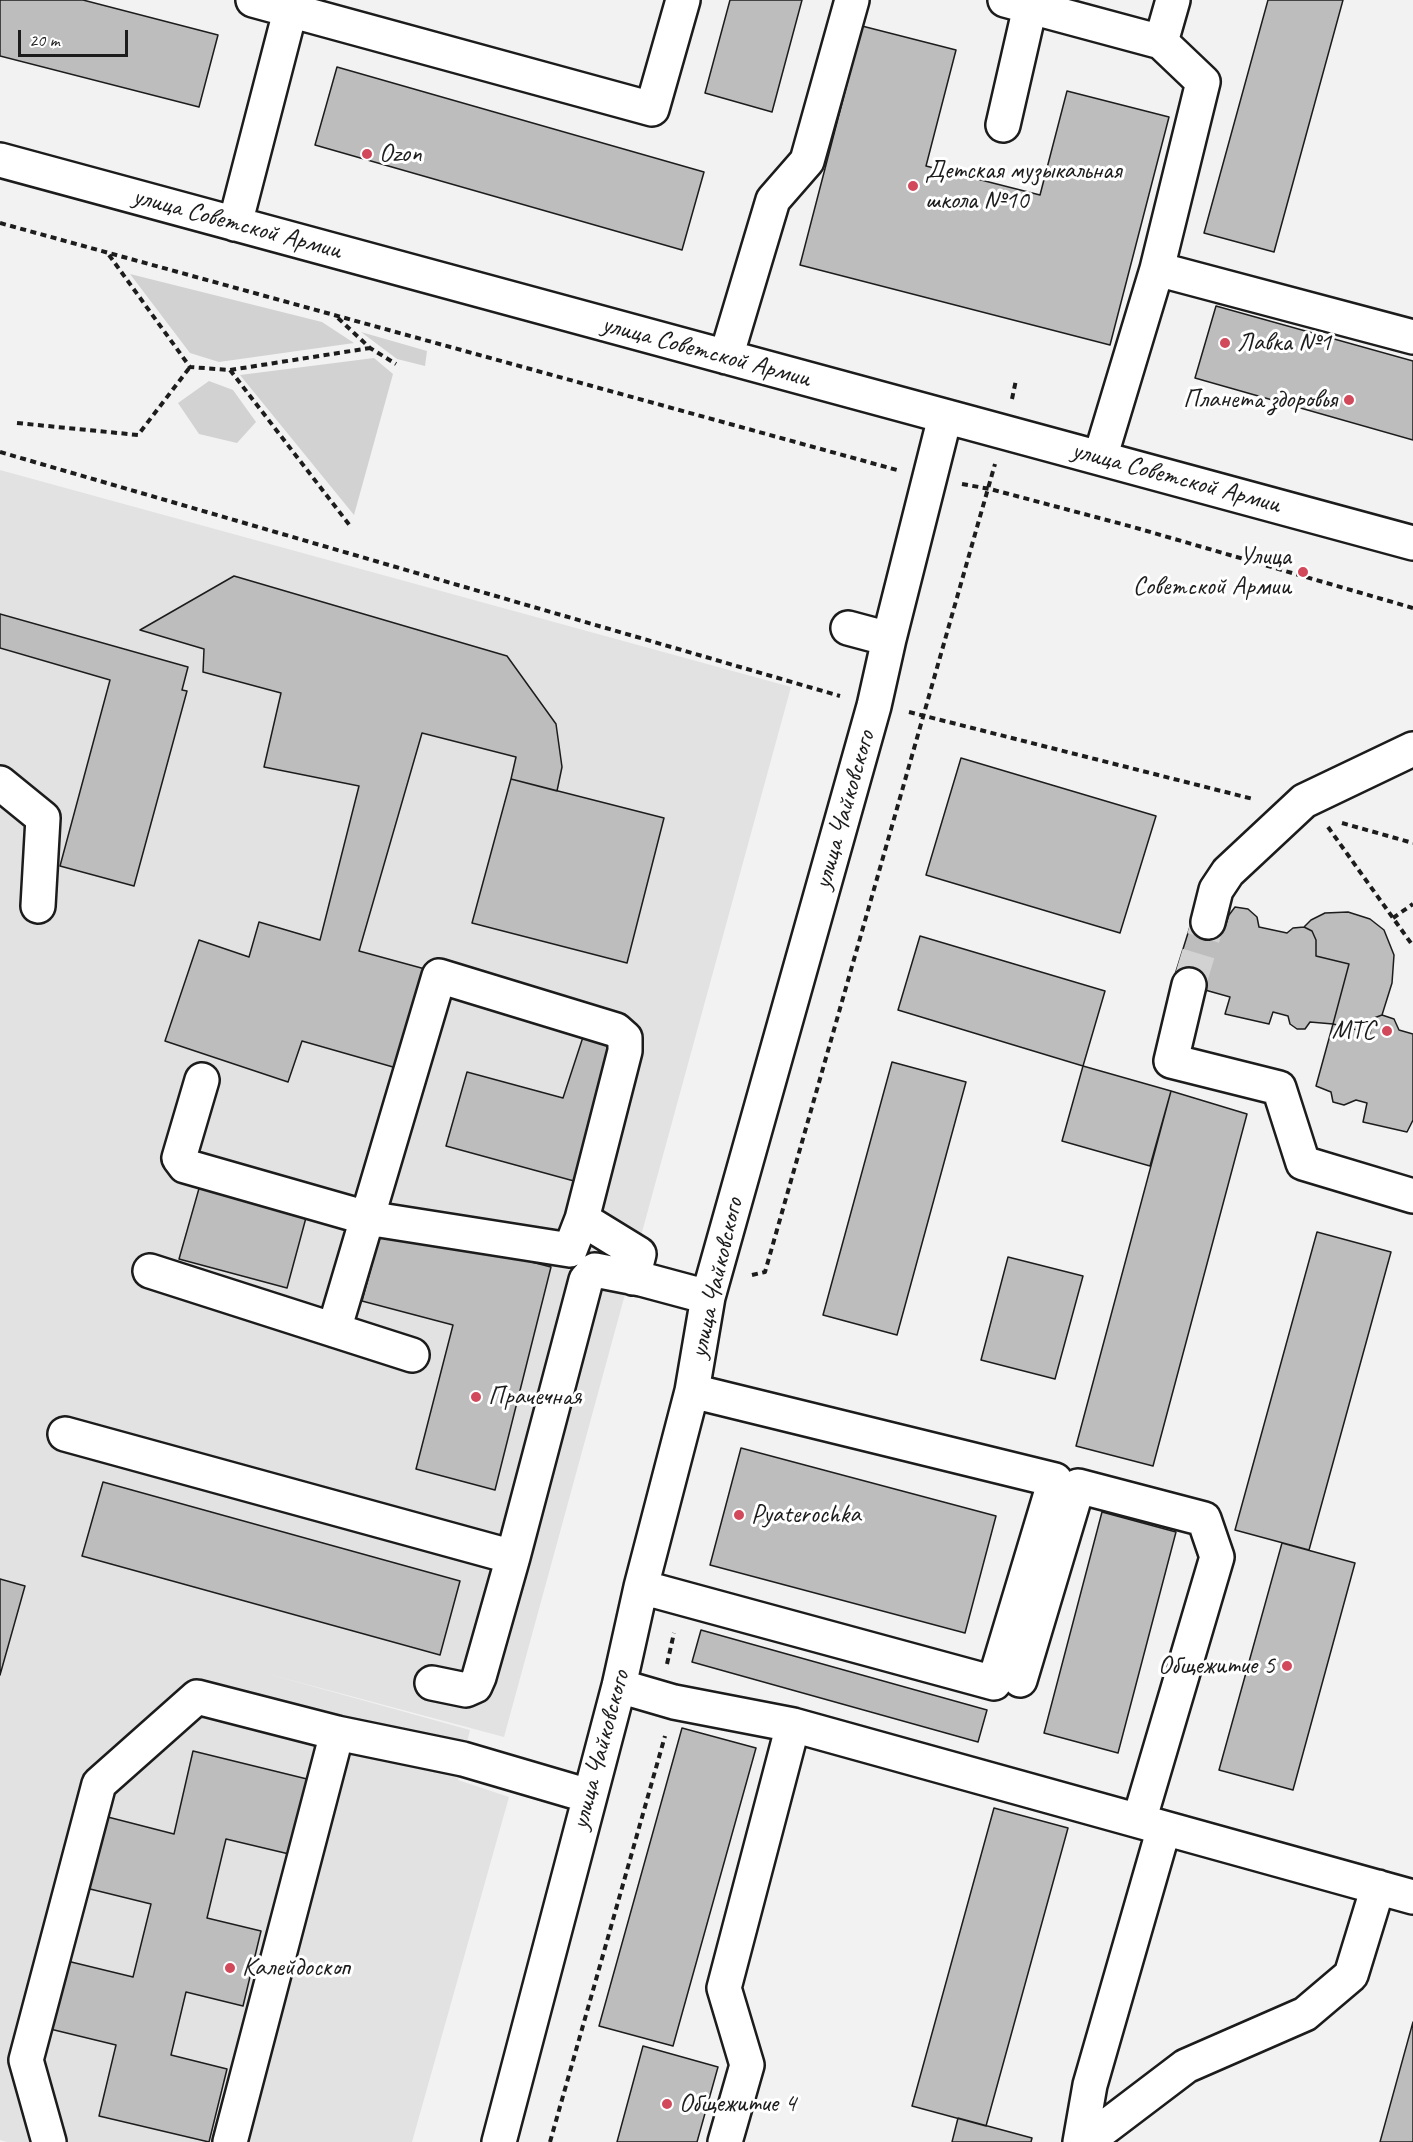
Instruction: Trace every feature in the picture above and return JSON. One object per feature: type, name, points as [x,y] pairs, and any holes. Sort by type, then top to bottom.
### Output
[{"type":"street","points":[[253,0],[292,4],[652,109],[683,0]]},
{"type":"street","points":[[726,357],[773,200],[807,161],[852,0]]},
{"type":"street","points":[[1161,42],[1173,0]]},
{"type":"street","points":[[235,224],[292,4]]},
{"type":"street","points":[[1003,125],[1018,4],[1161,42],[1203,82],[1157,269],[1100,458]]},
{"type":"street","name":"улица Советской Армии","points":[[0,160],[1413,543]]},
{"type":"street","points":[[1157,269],[1413,337]]},
{"type":"street","name":"улица Чайковского","points":[[500,2142],[619,1686],[641,1587],[692,1391],[708,1297],[874,706],[945,417]]},
{"type":"street","points":[[848,628],[889,639]]},
{"type":"street","points":[[1208,922],[1216,890],[1228,872],[1308,814],[1304,801],[1413,749]]},
{"type":"street","points":[[0,783],[43,818],[38,906]]},
{"type":"street","points":[[202,1080],[179,1158],[185,1166],[367,1218],[570,1250],[582,1219],[626,1051],[625,1038],[616,1030],[439,976],[367,1218],[334,1330]]},
{"type":"street","points":[[1189,986],[1171,1061],[1279,1088],[1303,1163],[1413,1196]]},
{"type":"street","points":[[582,1219],[639,1254],[633,1278]]},
{"type":"street","points":[[432,1683],[466,1690],[475,1686],[513,1557],[586,1280],[595,1270],[708,1297]]},
{"type":"street","points":[[150,1271],[412,1355]]},
{"type":"street","points":[[641,1587],[994,1683],[1055,1480],[692,1391]]},
{"type":"street","points":[[65,1434],[513,1557]]},
{"type":"street","points":[[1020,1680],[1078,1486],[1204,1519],[1217,1557],[1151,1824],[1090,2085],[1080,2142]]},
{"type":"street","points":[[619,1686],[674,1702],[794,1725],[1413,1897]]},
{"type":"street","points":[[49,2142],[26,2060],[99,1784],[197,1697],[463,1760],[589,1796]]},
{"type":"street","points":[[725,2142],[747,2065],[724,1988],[794,1725]]},
{"type":"street","points":[[230,2142],[337,1732]]},
{"type":"street","points":[[1086,2142],[1186,2066],[1305,2014],[1350,1975],[1378,1887]]},
{"type":"path","points":[[0,223],[929,479],[990,489],[1413,608]]},
{"type":"path","points":[[108,254],[190,367]]},
{"type":"path","points":[[335,316],[370,348],[396,364]]},
{"type":"path","points":[[190,367],[230,369],[370,348]]},
{"type":"path","points":[[17,423],[138,435],[190,367]]},
{"type":"path","points":[[230,369],[351,527]]},
{"type":"path","points":[[748,1276],[765,1272],[990,489],[1016,380]]},
{"type":"path","points":[[0,452],[874,706],[924,714],[1413,843]]},
{"type":"path","points":[[1308,814],[1413,946]]},
{"type":"path","points":[[1393,918],[1413,904]]},
{"type":"path","points":[[550,2142],[674,1702],[663,1685],[681,1598]]},
{"type":"shaded area","points":[[130,274],[322,322],[354,343],[219,362],[190,353]]},
{"type":"shaded area","points":[[361,332],[427,351],[425,366],[397,359]]},
{"type":"shaded area","points":[[374,358],[393,374],[354,515],[240,375]]},
{"type":"shaded area","points":[[209,381],[233,390],[256,422],[237,443],[199,434],[178,403]]},
{"type":"shaded area","points":[[0,470],[791,687],[504,1737],[268,1674],[470,1730],[458,1780],[509,1797],[412,2142],[7,2142],[0,2140]]},
{"type":"building","points":[[0,0],[83,0],[218,35],[199,107],[0,56]]},
{"type":"building","points":[[730,0],[802,0],[772,112],[705,93]]},
{"type":"building","points":[[1268,0],[1343,0],[1274,252],[1204,233]]},
{"type":"building","name":"Детская музыкальная школа №10","points":[[862,26],[956,50],[926,166],[1040,195],[1067,91],[1169,117],[1110,345],[800,265]]},
{"type":"building","points":[[337,67],[704,172],[682,250],[315,145]]},
{"type":"building","points":[[1216,306],[1413,361],[1413,440],[1195,378]]},
{"type":"building","points":[[234,576],[507,656],[556,724],[562,767],[557,791],[511,779],[516,757],[422,733],[359,951],[436,972],[407,1071],[302,1041],[288,1082],[165,1041],[199,940],[249,957],[259,922],[320,940],[359,786],[264,767],[281,693],[203,672],[204,649],[140,630]]},
{"type":"building","points":[[0,614],[188,667],[182,690],[187,691],[134,886],[60,866],[110,680],[0,648]]},
{"type":"building","points":[[961,758],[1156,816],[1120,933],[926,875]]},
{"type":"building","points":[[511,779],[664,818],[627,963],[472,923]]},
{"type":"building","points":[[1235,907],[1248,909],[1257,917],[1259,927],[1287,933],[1293,928],[1304,927],[1312,931],[1316,940],[1316,956],[1349,964],[1333,1024],[1310,1022],[1305,1029],[1297,1029],[1290,1024],[1288,1016],[1273,1012],[1269,1024],[1225,1014],[1230,997],[1173,981],[1193,917],[1225,927]]},
{"type":"building","points":[[1348,912],[1370,919],[1384,930],[1394,955],[1392,983],[1382,1015],[1374,1018],[1370,1033],[1333,1024],[1349,964],[1316,956],[1316,940],[1312,931],[1304,927],[1311,920],[1325,913]]},
{"type":"building","points":[[920,936],[1105,991],[1083,1066],[898,1010]]},
{"type":"building","points":[[1382,1015],[1394,1019],[1399,1030],[1413,1034],[1413,1120],[1407,1132],[1363,1122],[1367,1103],[1356,1100],[1344,1105],[1333,1102],[1331,1092],[1316,1086],[1333,1024],[1370,1033],[1374,1018]]},
{"type":"building","points":[[584,1034],[619,1045],[574,1181],[446,1146],[467,1072],[563,1098]]},
{"type":"building","points":[[892,1062],[966,1082],[897,1335],[823,1315]]},
{"type":"building","points":[[1083,1066],[1171,1091],[1150,1166],[1062,1141]]},
{"type":"building","points":[[1171,1091],[1247,1114],[1153,1466],[1076,1446]]},
{"type":"building","points":[[200,1185],[307,1214],[287,1288],[179,1259]]},
{"type":"building","name":"Прачечная","points":[[383,1224],[551,1267],[495,1490],[416,1469],[453,1325],[362,1301]]},
{"type":"building","points":[[1317,1232],[1391,1252],[1309,1550],[1235,1530]]},
{"type":"building","points":[[1008,1257],[1083,1276],[1055,1379],[981,1360]]},
{"type":"building","points":[[741,1448],[996,1516],[965,1633],[710,1565]]},
{"type":"building","points":[[103,1482],[460,1581],[440,1655],[82,1556]]},
{"type":"building","points":[[1102,1512],[1176,1532],[1118,1753],[1044,1733]]},
{"type":"building","name":"Общежитие 5","points":[[1282,1543],[1355,1563],[1293,1790],[1219,1770]]},
{"type":"building","points":[[0,1579],[25,1586],[0,1675]]},
{"type":"building","points":[[701,1630],[987,1710],[978,1742],[692,1662]]},
{"type":"building","points":[[682,1728],[756,1748],[673,2046],[599,2026]]},
{"type":"building","points":[[193,1751],[307,1779],[289,1854],[226,1839],[207,1918],[261,1931],[243,2006],[186,1992],[171,2055],[227,2069],[209,2142],[99,2116],[116,2045],[46,2028],[63,1960],[133,1977],[151,1904],[82,1887],[100,1815],[174,1834]]},
{"type":"building","points":[[994,1808],[1068,1828],[986,2126],[912,2106]]},
{"type":"building","points":[[1413,2022],[1413,2142],[1380,2142]]},
{"type":"building","name":"Общежитие 4","points":[[643,2046],[718,2067],[697,2142],[617,2142]]},
{"type":"building","points":[[958,2118],[1032,2138],[1031,2142],[952,2142]]},
{"type":"tunnel","points":[[1189,985],[1208,922]]},
{"type":"place","name":"Ozon","points":[[367,154]]},
{"type":"place","name":"Детская музыкальная школа №10","points":[[913,186]]},
{"type":"place","name":"Лавка №1","points":[[1225,343]]},
{"type":"place","name":"Планета здоровья","points":[[1349,400]]},
{"type":"place","name":"Улица Советской Армии","points":[[1303,572]]},
{"type":"place","name":"МТС","points":[[1387,1031]]},
{"type":"place","name":"Прачечная","points":[[476,1397]]},
{"type":"place","name":"Pyaterochka","points":[[739,1515]]},
{"type":"place","name":"Общежитие 5","points":[[1287,1666]]},
{"type":"place","name":"Калейдоскоп","points":[[230,1968]]},
{"type":"place","name":"Общежитие 4","points":[[667,2104]]}]
